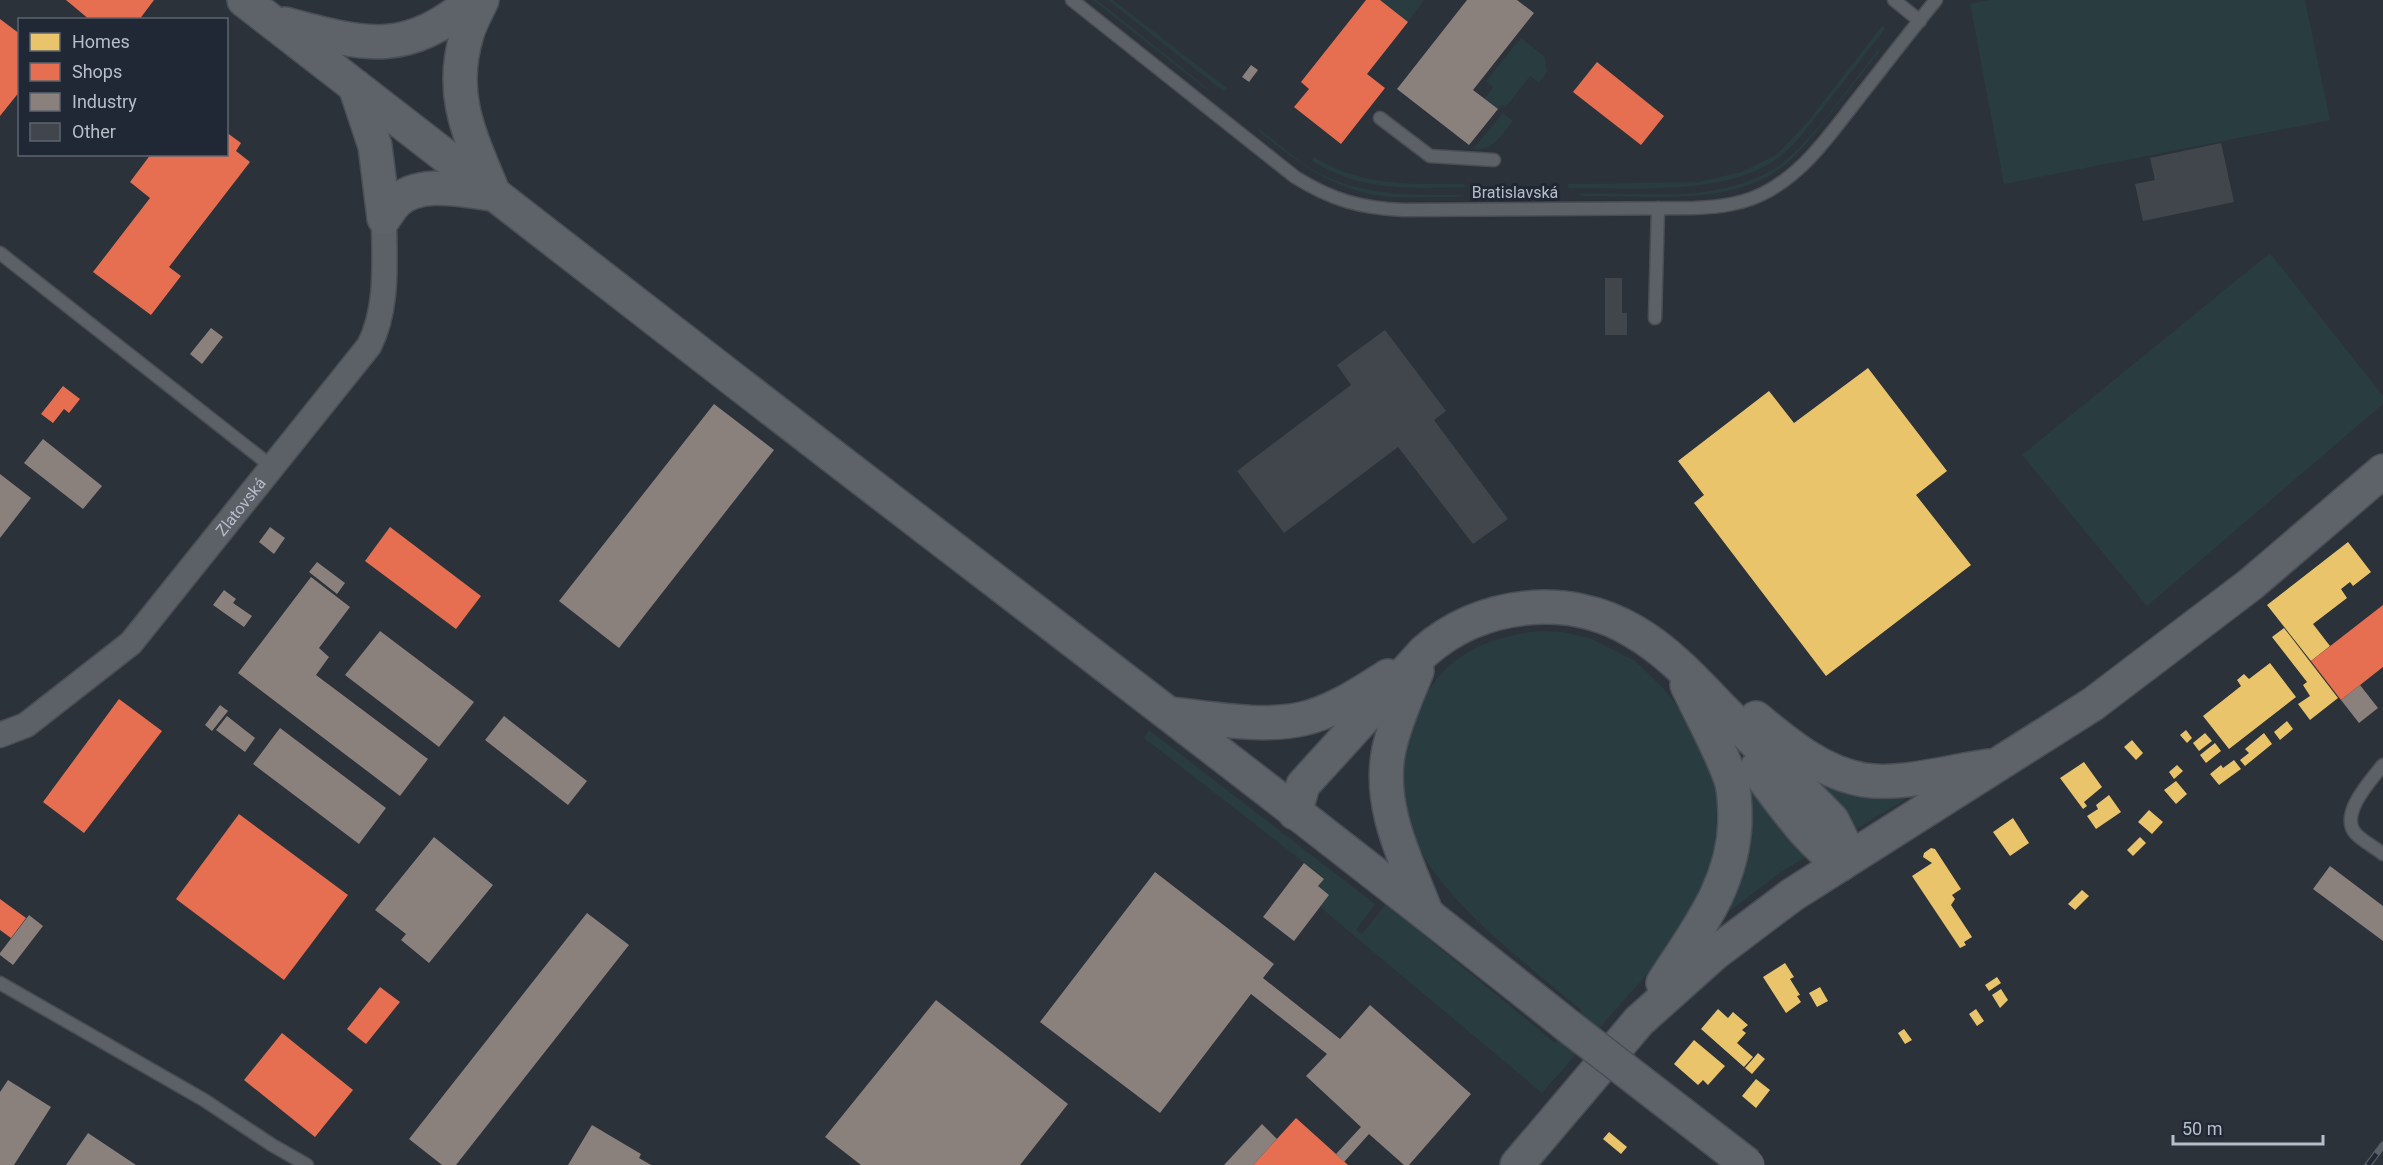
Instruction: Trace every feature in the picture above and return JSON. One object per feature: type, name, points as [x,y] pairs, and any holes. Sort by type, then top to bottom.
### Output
[{"type":"main road","points":[[244,0],[1426,912],[1568,1026],[1748,1165]]},
{"type":"main road","points":[[271,21],[345,40],[374,44],[403,41],[434,29],[473,0]]},
{"type":"main road","points":[[482,0],[467,33],[460,60],[459,92],[465,122],[494,194]]},
{"type":"main road","points":[[355,86],[375,146],[384,218]]},
{"type":"main road","points":[[384,218],[397,201],[416,191],[438,188],[494,194]]},
{"type":"main road","points":[[1638,1021],[1687,976],[1792,895],[2092,704],[2251,584],[2383,471]]},
{"type":"main road","points":[[1169,714],[1245,721],[1276,722],[1302,719],[1330,710],[1357,696],[1424,652],[1437,640],[1475,620],[1519,609],[1574,609],[1615,621],[1634,632],[1678,664],[1731,697],[1806,756],[1832,770],[1864,780],[1903,780],[2001,764]]},
{"type":"main road","points":[[1295,813],[1322,800],[1424,652]]},
{"type":"main road","points":[[1424,652],[1394,731],[1389,750],[1386,790],[1395,833],[1426,912]]},
{"type":"main road","points":[[1678,664],[1832,820],[1842,840],[1841,864]]},
{"type":"main road","points":[[1517,1165],[1638,1021],[1712,907],[1724,881],[1734,847],[1736,807],[1731,779],[1678,664]]},
{"type":"street","name":"Zlatovská","points":[[0,735],[26,725],[131,643],[369,346],[376,331],[383,291],[384,218]]},
{"type":"lane","name":"Bratislavská","points":[[1072,0],[1295,177],[1330,197],[1377,208],[1403,210],[1658,208],[1731,205],[1768,192],[1813,156],[1936,0]]},
{"type":"lane","points":[[1894,0],[1920,21]]},
{"type":"lane","points":[[1380,118],[1430,156],[1494,160]]},
{"type":"lane","points":[[1655,318],[1658,208]]},
{"type":"lane","points":[[0,253],[271,466]]},
{"type":"lane","points":[[2383,765],[2351,811],[2350,824],[2356,834],[2383,854]]},
{"type":"lane","points":[[0,983],[204,1100],[307,1165]]},
{"type":"shaded area","points":[[1093,0],[1097,0],[1212,92],[1206,89]]},
{"type":"shaded area","points":[[1108,0],[1113,0],[1228,89],[1223,91]]},
{"type":"shaded area","points":[[1380,0],[1424,0],[1408,22]]},
{"type":"shaded area","points":[[1990,0],[2305,0],[2330,120],[2004,184],[1970,4]]},
{"type":"shaded area","points":[[1882,26],[1885,29],[1796,141],[1785,153],[1756,170],[1732,179],[1677,187],[1569,188],[1567,184],[1699,182],[1741,172],[1776,155],[1806,124]]},
{"type":"shaded area","points":[[1521,38],[1545,57],[1547,72],[1539,83],[1530,76],[1506,107],[1502,105],[1498,109],[1484,99],[1493,87],[1486,81]]},
{"type":"shaded area","points":[[1879,49],[1879,52],[1804,147],[1785,165],[1763,179],[1740,188],[1688,196],[1584,196],[1576,194],[1688,194],[1722,189],[1758,177],[1774,169],[1801,146]]},
{"type":"shaded area","points":[[1503,113],[1513,121],[1500,137],[1486,148],[1473,149]]},
{"type":"shaded area","points":[[1257,127],[1304,164],[1338,182],[1392,193],[1466,195],[1391,197],[1354,190],[1322,176],[1306,166],[1261,133]]},
{"type":"shaded area","points":[[1314,157],[1332,167],[1368,179],[1406,183],[1464,184],[1466,187],[1406,188],[1367,183],[1330,171],[1312,161]]},
{"type":"shaded area","points":[[2270,253],[2383,396],[2383,404],[2147,606],[2022,455]]},
{"type":"shaded area","points":[[1538,631],[1563,632],[1592,639],[1635,661],[1663,688],[1678,707],[1706,748],[1723,788],[1719,862],[1677,940],[1542,1093],[1320,907],[1329,895],[1318,886],[1324,878],[1144,738],[1149,730],[1375,904],[1356,930],[1362,934],[1386,904],[1555,1043],[1581,1010],[1502,944],[1450,892],[1428,864],[1412,835],[1402,805],[1400,789],[1401,756],[1406,733],[1429,690],[1440,675],[1467,653],[1483,645],[1500,638]]},
{"type":"shaded area","points":[[1787,757],[1912,795],[1855,830]]},
{"type":"shaded area","points":[[1747,782],[1811,854],[1781,872],[1731,910],[1729,909],[1742,879],[1750,847],[1751,815]]},
{"type":"building: Homes","points":[[1868,368],[1947,471],[1916,495],[1971,565],[1826,676],[1694,503],[1704,495],[1678,461],[1769,391],[1794,423]]},
{"type":"building: Homes","points":[[2348,542],[2371,572],[2353,586],[2350,582],[2341,589],[2347,598],[2313,624],[2330,646],[2311,661],[2267,605]]},
{"type":"building: Homes","points":[[2284,628],[2338,698],[2310,720],[2298,704],[2310,696],[2303,685],[2307,682],[2272,637]]},
{"type":"building: Homes","points":[[2270,663],[2296,697],[2229,749],[2203,716],[2241,686],[2237,680],[2244,674],[2249,679]]},
{"type":"building: Homes","points":[[2287,721],[2293,729],[2280,740],[2274,732]]},
{"type":"building: Homes","points":[[2186,730],[2192,738],[2187,743],[2180,735]]},
{"type":"building: Homes","points":[[2205,733],[2212,741],[2199,751],[2193,743]]},
{"type":"building: Homes","points":[[2264,733],[2272,744],[2245,766],[2240,760],[2249,753],[2245,749]]},
{"type":"building: Homes","points":[[2132,740],[2143,753],[2136,760],[2124,747]]},
{"type":"building: Homes","points":[[2215,743],[2221,751],[2206,763],[2200,755]]},
{"type":"building: Homes","points":[[2234,760],[2241,769],[2219,785],[2210,774],[2221,765],[2223,768]]},
{"type":"building: Homes","points":[[2084,762],[2102,787],[2084,802],[2087,806],[2083,809],[2060,778]]},
{"type":"building: Homes","points":[[2177,765],[2183,771],[2174,779],[2169,772]]},
{"type":"building: Homes","points":[[2176,781],[2187,794],[2176,804],[2164,790]]},
{"type":"building: Homes","points":[[2109,795],[2121,812],[2096,829],[2087,816],[2098,809],[2096,805]]},
{"type":"building: Homes","points":[[2149,810],[2163,822],[2152,834],[2138,822]]},
{"type":"building: Homes","points":[[2013,818],[2029,843],[2010,856],[1993,832]]},
{"type":"building: Homes","points":[[2140,837],[2146,843],[2133,856],[2127,850]]},
{"type":"building: Homes","points":[[1931,848],[1935,849],[1961,889],[1952,895],[1955,899],[1951,905],[1972,937],[1964,942],[1966,945],[1960,948],[1912,876],[1932,863],[1923,857],[1924,853]]},
{"type":"building: Homes","points":[[2082,890],[2089,896],[2075,910],[2068,904]]},
{"type":"building: Homes","points":[[1785,963],[1794,977],[1790,979],[1800,995],[1797,996],[1801,1002],[1786,1013],[1763,977]]},
{"type":"building: Homes","points":[[1997,977],[2001,983],[1989,991],[1985,985]]},
{"type":"building: Homes","points":[[1820,987],[1828,1001],[1817,1007],[1809,993]]},
{"type":"building: Homes","points":[[2001,989],[2008,1000],[2000,1008],[1992,995]]},
{"type":"building: Homes","points":[[1718,1009],[1728,1018],[1733,1012],[1748,1025],[1742,1030],[1746,1033],[1737,1043],[1753,1057],[1744,1067],[1701,1029]]},
{"type":"building: Homes","points":[[1976,1009],[1984,1021],[1977,1026],[1969,1014]]},
{"type":"building: Homes","points":[[1904,1029],[1912,1040],[1905,1044],[1898,1033]]},
{"type":"building: Homes","points":[[1694,1040],[1725,1066],[1708,1085],[1703,1080],[1698,1085],[1674,1064]]},
{"type":"building: Homes","points":[[1758,1053],[1765,1059],[1752,1074],[1745,1068]]},
{"type":"building: Homes","points":[[1756,1079],[1770,1090],[1756,1108],[1742,1096]]},
{"type":"building: Homes","points":[[1609,1132],[1627,1147],[1621,1154],[1603,1139]]},
{"type":"building: Shops","points":[[66,0],[154,0],[140,18],[88,18]]},
{"type":"building: Shops","points":[[1366,0],[1380,0],[1408,22],[1367,74],[1385,88],[1341,144],[1294,107],[1309,89],[1301,82]]},
{"type":"building: Shops","points":[[0,19],[18,32],[18,94],[0,116]]},
{"type":"building: Shops","points":[[1597,62],[1664,116],[1641,145],[1573,92]]},
{"type":"building: Shops","points":[[228,133],[241,143],[236,151],[250,162],[169,267],[181,276],[151,315],[93,272],[150,198],[130,182],[150,156],[228,156]]},
{"type":"building: Shops","points":[[63,386],[80,399],[69,413],[64,409],[53,423],[41,414]]},
{"type":"building: Shops","points":[[390,527],[481,596],[456,629],[365,561]]},
{"type":"building: Shops","points":[[2383,605],[2383,667],[2341,700],[2311,661]]},
{"type":"building: Shops","points":[[119,699],[162,731],[84,833],[43,802]]},
{"type":"building: Shops","points":[[239,814],[348,895],[284,980],[176,899]]},
{"type":"building: Shops","points":[[0,899],[26,918],[11,938],[0,930]]},
{"type":"building: Shops","points":[[380,987],[400,1002],[366,1044],[347,1029]]},
{"type":"building: Shops","points":[[282,1033],[353,1090],[315,1137],[244,1080]]},
{"type":"building: Shops","points":[[1296,1118],[1336,1154],[1348,1165],[1253,1165]]},
{"type":"building: Industry","points":[[1467,0],[1517,0],[1534,13],[1473,90],[1498,109],[1469,145],[1397,89]]},
{"type":"building: Industry","points":[[1251,65],[1258,70],[1249,82],[1242,77]]},
{"type":"building: Industry","points":[[211,328],[223,337],[202,364],[190,354]]},
{"type":"building: Industry","points":[[714,404],[774,450],[619,648],[559,601]]},
{"type":"building: Industry","points":[[43,439],[102,486],[83,509],[24,463]]},
{"type":"building: Industry","points":[[0,474],[31,498],[0,538]]},
{"type":"building: Industry","points":[[270,527],[285,538],[274,554],[259,542]]},
{"type":"building: Industry","points":[[317,562],[345,583],[337,594],[309,572]]},
{"type":"building: Industry","points":[[311,577],[350,607],[319,648],[329,657],[316,675],[428,759],[400,796],[238,673]]},
{"type":"building: Industry","points":[[224,590],[236,599],[233,603],[252,616],[244,627],[213,605]]},
{"type":"building: Industry","points":[[380,631],[474,702],[439,747],[345,675]]},
{"type":"building: Industry","points":[[2360,685],[2378,708],[2359,723],[2341,700]]},
{"type":"building: Industry","points":[[220,705],[228,711],[212,731],[205,725]]},
{"type":"building: Industry","points":[[227,716],[255,738],[245,752],[216,730]]},
{"type":"building: Industry","points":[[504,716],[587,781],[568,805],[485,740]]},
{"type":"building: Industry","points":[[280,728],[386,808],[359,844],[253,764]]},
{"type":"building: Industry","points":[[434,837],[493,885],[429,963],[401,940],[406,934],[375,910]]},
{"type":"building: Industry","points":[[1304,863],[1324,879],[1318,886],[1329,895],[1294,941],[1263,917]]},
{"type":"building: Industry","points":[[2330,866],[2383,906],[2383,941],[2313,889]]},
{"type":"building: Industry","points":[[1155,872],[1274,964],[1263,978],[1340,1039],[1370,1005],[1471,1094],[1409,1165],[1404,1165],[1369,1134],[1344,1162],[1336,1154],[1361,1127],[1306,1076],[1327,1054],[1251,994],[1160,1113],[1040,1022]]},
{"type":"building: Industry","points":[[587,913],[629,945],[456,1165],[442,1165],[409,1139]]},
{"type":"building: Industry","points":[[29,915],[43,926],[13,965],[0,953]]},
{"type":"building: Industry","points":[[936,1000],[1068,1104],[1020,1165],[861,1165],[825,1137]]},
{"type":"building: Industry","points":[[8,1080],[51,1107],[14,1165],[0,1165],[0,1092]]},
{"type":"building: Industry","points":[[1262,1124],[1277,1139],[1253,1165],[1224,1165]]},
{"type":"building: Industry","points":[[592,1125],[641,1154],[639,1158],[651,1165],[568,1165]]},
{"type":"building: Industry","points":[[88,1133],[136,1165],[66,1165]]},
{"type":"building: Other","points":[[2221,143],[2234,202],[2143,221],[2135,184],[2155,180],[2150,158]]},
{"type":"building: Other","points":[[1605,278],[1622,278],[1622,313],[1627,313],[1627,335],[1605,335]]},
{"type":"building: Other","points":[[1385,330],[1446,411],[1434,420],[1508,519],[1473,544],[1398,447],[1284,533],[1237,471],[1351,385],[1337,365]]},
{"type":"railway","points":[[2368,1165],[2383,1145]]}]
